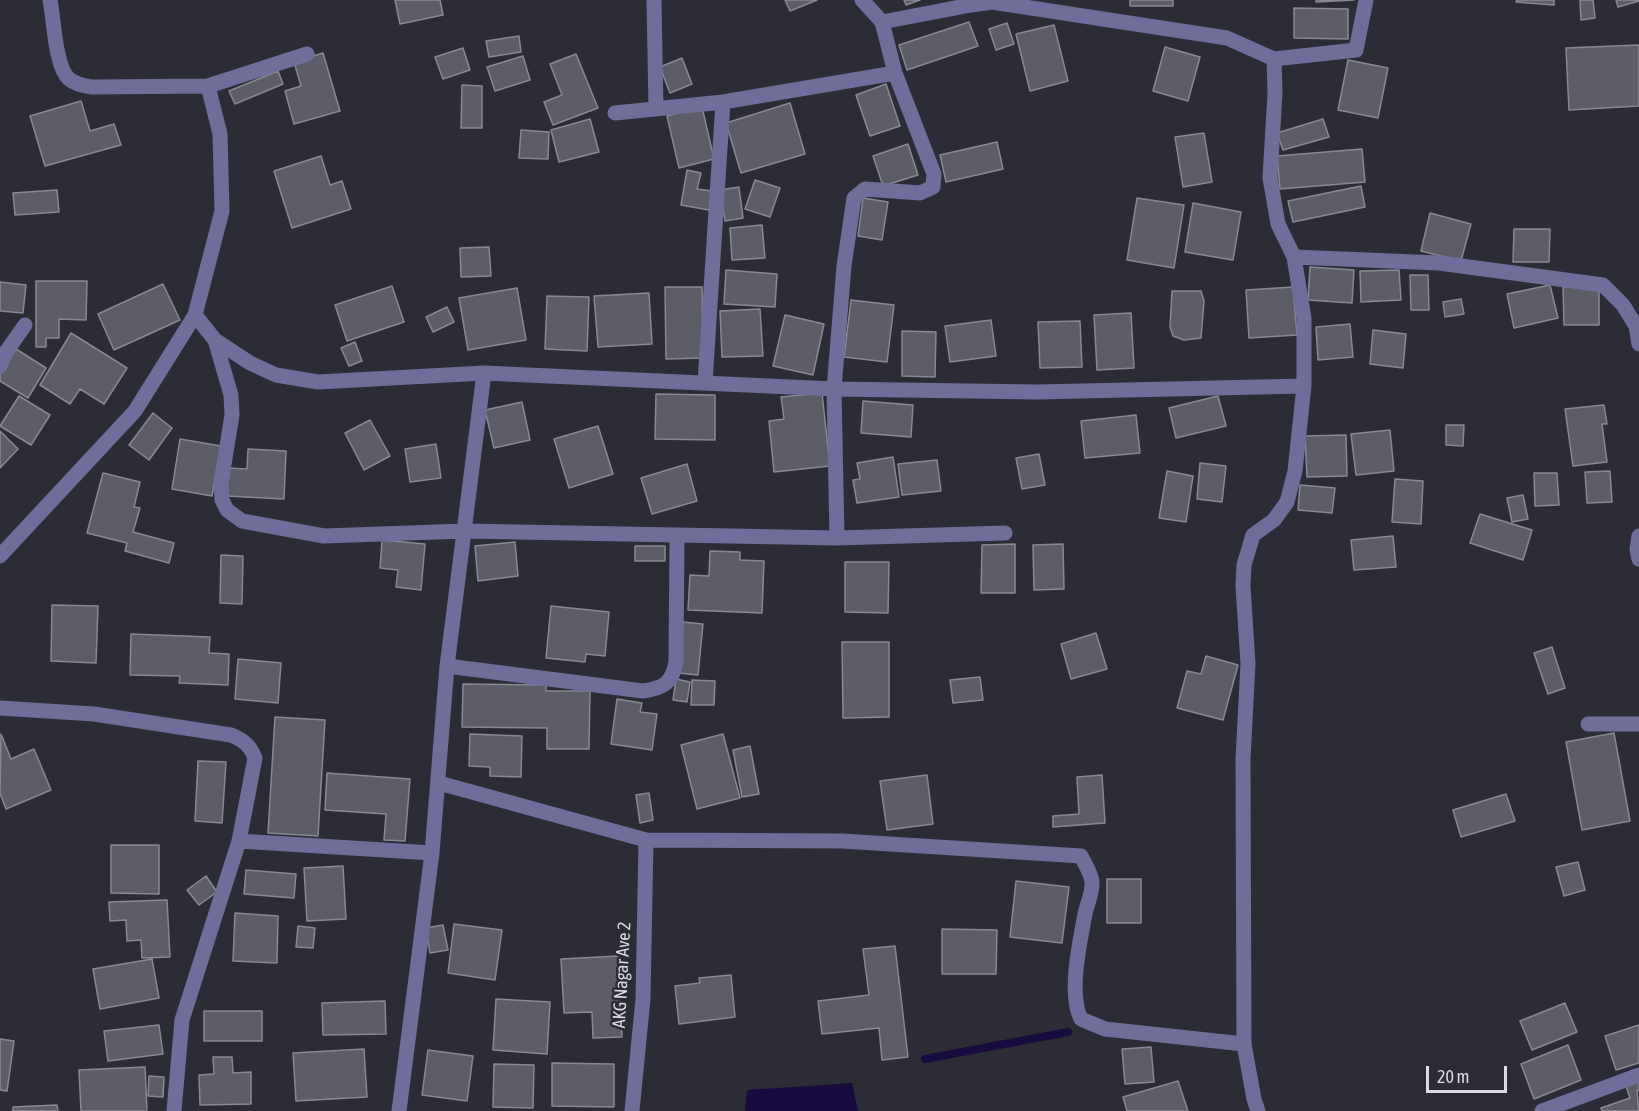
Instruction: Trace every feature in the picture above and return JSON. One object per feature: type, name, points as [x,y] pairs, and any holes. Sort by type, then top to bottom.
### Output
[{"type":"street","points":[[50,0],[62,67],[68,78],[82,85],[92,87],[208,86],[308,54]]},
{"type":"street","points":[[654,0],[656,109]]},
{"type":"street","points":[[837,537],[834,389],[844,266],[854,198],[866,189],[920,193],[933,187],[934,174],[895,74],[882,22],[862,0]]},
{"type":"street","points":[[882,22],[992,2],[1227,38],[1274,59],[1356,50],[1366,0]]},
{"type":"street","points":[[1258,1111],[1244,1044],[1243,759],[1248,664],[1243,586],[1244,565],[1250,552],[1253,535],[1274,520],[1287,502],[1295,471],[1304,386],[1304,318],[1294,257],[1278,224],[1270,178],[1275,93],[1274,59]]},
{"type":"street","points":[[615,113],[723,102],[895,74]]},
{"type":"street","points":[[0,556],[135,411],[195,315],[222,212],[220,134],[208,86]]},
{"type":"street","points":[[705,383],[723,102]]},
{"type":"street","points":[[1294,257],[1439,262],[1603,285],[1623,305],[1636,326],[1639,344]]},
{"type":"street","points":[[195,315],[215,340],[250,363],[276,375],[318,382],[484,374],[834,389],[1037,392],[1304,386]]},
{"type":"street","points":[[2,357],[26,325]]},
{"type":"street","points":[[215,340],[231,395],[232,415],[222,483],[222,500],[227,510],[242,521],[324,536],[465,531],[837,537],[1005,533]]},
{"type":"street","points":[[399,1111],[432,853],[447,666],[484,374]]},
{"type":"street","points":[[447,666],[644,691],[659,689],[669,681],[674,673],[676,662],[677,535]]},
{"type":"street","points":[[1639,536],[1637,549],[1639,559]]},
{"type":"street","points":[[0,708],[94,714],[231,735],[246,742],[255,758],[239,841],[182,1020],[174,1111]]},
{"type":"street","points":[[1588,724],[1639,724]]},
{"type":"street","points":[[439,783],[646,840],[842,841],[1081,856],[1092,883],[1074,985],[1076,1008],[1081,1019],[1105,1029],[1244,1044]]},
{"type":"street","name":"AKG Nagar Ave 2","points":[[632,1111],[643,999],[646,840]]},
{"type":"street","points":[[239,841],[432,853]]},
{"type":"street","points":[[1542,1111],[1639,1075]]},
{"type":"shaded area","points":[[852,1083],[858,1111],[745,1111],[747,1090]]},
{"type":"building","points":[[395,0],[440,0],[443,15],[400,24]]},
{"type":"building","points":[[785,0],[817,0],[790,11]]},
{"type":"building","points":[[904,0],[920,0],[906,5]]},
{"type":"building","points":[[1130,0],[1173,0],[1173,6],[1130,6]]},
{"type":"building","points":[[1316,0],[1354,0],[1316,2]]},
{"type":"building","points":[[1517,0],[1554,0],[1554,5],[1516,2]]},
{"type":"building","points":[[1580,0],[1593,0],[1595,18],[1581,20]]},
{"type":"building","points":[[1616,0],[1639,0],[1639,1],[1618,7]]},
{"type":"building","points":[[1294,8],[1348,9],[1348,39],[1294,38]]},
{"type":"building","points":[[969,22],[978,46],[907,70],[899,45]]},
{"type":"building","points":[[1007,23],[1014,44],[996,50],[989,29]]},
{"type":"building","points":[[1054,25],[1068,81],[1030,91],[1016,34]]},
{"type":"building","points":[[519,36],[521,52],[489,57],[486,41]]},
{"type":"building","points":[[1639,45],[1639,106],[1569,110],[1566,48]]},
{"type":"building","points":[[1165,47],[1200,57],[1188,101],[1153,91]]},
{"type":"building","points":[[463,48],[470,70],[443,79],[435,57]]},
{"type":"building","points":[[323,53],[340,111],[294,124],[285,91],[301,86],[294,62]]},
{"type":"building","points":[[576,54],[598,108],[553,125],[544,102],[562,95],[550,64]]},
{"type":"building","points":[[523,56],[530,80],[495,91],[487,67]]},
{"type":"building","points":[[682,58],[692,84],[670,93],[660,67]]},
{"type":"building","points":[[1348,60],[1388,68],[1378,118],[1338,110]]},
{"type":"building","points":[[278,71],[283,84],[235,104],[229,91]]},
{"type":"building","points":[[886,84],[900,126],[870,136],[856,95]]},
{"type":"building","points":[[462,85],[482,86],[482,128],[461,128]]},
{"type":"building","points":[[81,101],[90,131],[114,124],[121,145],[45,166],[30,116]]},
{"type":"building","points":[[790,103],[805,154],[741,173],[726,123]]},
{"type":"building","points":[[702,107],[714,159],[679,168],[667,116]]},
{"type":"building","points":[[590,119],[599,152],[559,162],[551,130]]},
{"type":"building","points":[[1323,119],[1329,137],[1283,150],[1277,133]]},
{"type":"building","points":[[521,130],[549,132],[548,159],[519,158]]},
{"type":"building","points":[[1204,133],[1212,182],[1183,187],[1175,137]]},
{"type":"building","points":[[997,142],[1003,169],[946,182],[940,155]]},
{"type":"building","points":[[908,144],[918,175],[883,186],[873,156]]},
{"type":"building","points":[[1362,149],[1365,182],[1280,189],[1277,156]]},
{"type":"building","points":[[321,156],[330,185],[342,181],[351,209],[292,228],[274,171]]},
{"type":"building","points":[[687,170],[701,173],[697,189],[712,191],[709,210],[681,205]]},
{"type":"building","points":[[755,180],[780,188],[770,217],[745,209]]},
{"type":"building","points":[[1361,186],[1365,207],[1293,222],[1288,201]]},
{"type":"building","points":[[739,187],[743,218],[725,221],[720,190]]},
{"type":"building","points":[[57,190],[59,212],[15,215],[13,193]]},
{"type":"building","points":[[863,198],[888,202],[882,240],[858,236]]},
{"type":"building","points":[[1137,198],[1184,205],[1174,268],[1127,260]]},
{"type":"building","points":[[1193,203],[1241,212],[1233,260],[1185,252]]},
{"type":"building","points":[[1430,213],[1471,224],[1461,261],[1421,251]]},
{"type":"building","points":[[762,225],[765,258],[732,260],[730,228]]},
{"type":"building","points":[[1514,229],[1550,229],[1549,262],[1513,262]]},
{"type":"building","points":[[489,247],[491,276],[461,277],[460,248]]},
{"type":"building","points":[[1310,267],[1354,270],[1352,303],[1308,300]]},
{"type":"building","points":[[726,270],[777,274],[775,307],[724,304]]},
{"type":"building","points":[[1399,270],[1401,300],[1361,302],[1360,271]]},
{"type":"building","points":[[1410,275],[1428,275],[1429,310],[1411,310]]},
{"type":"building","points":[[36,281],[87,281],[86,320],[59,319],[59,338],[46,338],[46,347],[36,347]]},
{"type":"building","points":[[0,282],[26,285],[23,313],[0,311]]},
{"type":"building","points":[[163,284],[180,320],[114,350],[98,314]]},
{"type":"building","points":[[1550,285],[1558,318],[1514,328],[1507,294]]},
{"type":"building","points":[[392,286],[404,322],[347,341],[335,305]]},
{"type":"building","points":[[665,287],[702,287],[703,358],[666,359]]},
{"type":"building","points":[[1293,287],[1297,335],[1249,338],[1246,290]]},
{"type":"building","points":[[1563,287],[1599,287],[1599,325],[1564,325]]},
{"type":"building","points":[[517,288],[526,340],[468,350],[459,298]]},
{"type":"building","points":[[1172,291],[1201,291],[1204,301],[1201,338],[1184,340],[1173,336],[1170,327]]},
{"type":"building","points":[[649,293],[652,344],[598,347],[594,296]]},
{"type":"building","points":[[547,296],[589,297],[587,351],[545,349]]},
{"type":"building","points":[[1461,299],[1464,314],[1445,317],[1443,302]]},
{"type":"building","points":[[851,300],[894,305],[887,362],[844,357]]},
{"type":"building","points":[[447,307],[454,322],[433,332],[426,317]]},
{"type":"building","points":[[760,309],[763,356],[722,357],[720,311]]},
{"type":"building","points":[[1131,313],[1134,368],[1097,370],[1094,315]]},
{"type":"building","points":[[785,315],[824,324],[813,375],[773,366]]},
{"type":"building","points":[[991,320],[996,356],[950,362],[945,326]]},
{"type":"building","points":[[1080,321],[1082,367],[1040,368],[1038,322]]},
{"type":"building","points":[[1350,324],[1353,357],[1318,360],[1316,327]]},
{"type":"building","points":[[1373,330],[1406,334],[1403,368],[1370,364]]},
{"type":"building","points":[[902,331],[936,332],[935,377],[902,376]]},
{"type":"building","points":[[71,333],[127,368],[104,404],[80,389],[70,404],[40,385]]},
{"type":"building","points":[[355,342],[362,361],[349,366],[341,348]]},
{"type":"building","points":[[16,349],[46,368],[28,398],[0,381],[0,374]]},
{"type":"building","points":[[822,393],[830,466],[774,472],[769,421],[784,419],[781,397]]},
{"type":"building","points":[[656,394],[715,395],[715,440],[655,439]]},
{"type":"building","points":[[19,396],[50,415],[31,445],[0,426]]},
{"type":"building","points":[[1218,396],[1226,426],[1176,438],[1169,408]]},
{"type":"building","points":[[863,401],[913,405],[911,437],[861,433]]},
{"type":"building","points":[[522,402],[530,440],[494,448],[485,410]]},
{"type":"building","points":[[1604,405],[1607,424],[1602,424],[1607,462],[1573,466],[1565,409]]},
{"type":"building","points":[[153,413],[172,428],[149,460],[129,445]]},
{"type":"building","points":[[1136,415],[1140,453],[1085,458],[1081,421]]},
{"type":"building","points":[[370,420],[390,456],[364,470],[345,433]]},
{"type":"building","points":[[1446,425],[1464,425],[1463,446],[1446,445]]},
{"type":"building","points":[[598,426],[613,474],[569,488],[554,439]]},
{"type":"building","points":[[1390,430],[1394,471],[1356,475],[1351,434]]},
{"type":"building","points":[[0,431],[18,449],[0,468]]},
{"type":"building","points":[[1346,435],[1347,476],[1307,477],[1305,436]]},
{"type":"building","points":[[180,439],[221,446],[212,496],[172,489]]},
{"type":"building","points":[[436,444],[441,478],[410,482],[405,449]]},
{"type":"building","points":[[248,449],[286,451],[284,499],[227,496],[228,468],[247,469]]},
{"type":"building","points":[[1039,454],[1045,485],[1022,489],[1016,458]]},
{"type":"building","points":[[893,457],[899,497],[857,503],[853,480],[860,479],[857,463]]},
{"type":"building","points":[[937,460],[941,491],[902,495],[898,464]]},
{"type":"building","points":[[1200,463],[1226,466],[1222,502],[1197,499]]},
{"type":"building","points":[[687,464],[697,501],[652,514],[641,478]]},
{"type":"building","points":[[1167,471],[1193,476],[1186,522],[1159,518]]},
{"type":"building","points":[[1610,471],[1612,502],[1587,503],[1585,472]]},
{"type":"building","points":[[103,473],[140,482],[134,507],[140,508],[133,532],[174,543],[169,563],[125,551],[127,543],[87,533]]},
{"type":"building","points":[[1534,473],[1557,473],[1559,505],[1535,506]]},
{"type":"building","points":[[1395,479],[1423,481],[1421,524],[1392,522]]},
{"type":"building","points":[[1300,485],[1335,488],[1332,513],[1298,510]]},
{"type":"building","points":[[1523,495],[1528,519],[1512,522],[1507,498]]},
{"type":"building","points":[[1480,514],[1532,530],[1523,560],[1470,543]]},
{"type":"building","points":[[1393,536],[1396,567],[1354,570],[1351,540]]},
{"type":"building","points":[[382,540],[425,544],[421,590],[396,587],[398,570],[380,568]]},
{"type":"building","points":[[515,542],[518,576],[478,581],[475,546]]},
{"type":"building","points":[[1015,544],[1015,593],[981,593],[982,545]]},
{"type":"building","points":[[1063,544],[1064,589],[1034,590],[1033,545]]},
{"type":"building","points":[[635,546],[665,546],[665,561],[635,561]]},
{"type":"building","points":[[710,551],[740,552],[740,560],[764,561],[762,613],[688,610],[690,575],[709,576]]},
{"type":"building","points":[[221,555],[243,556],[242,604],[220,603]]},
{"type":"building","points":[[845,562],[889,562],[888,613],[845,612]]},
{"type":"building","points":[[52,605],[98,606],[96,663],[51,661]]},
{"type":"building","points":[[551,606],[609,612],[605,656],[586,654],[585,662],[546,658]]},
{"type":"building","points":[[683,622],[703,624],[698,675],[678,673]]},
{"type":"building","points":[[1096,633],[1107,669],[1071,679],[1061,644]]},
{"type":"building","points":[[131,634],[210,637],[209,653],[229,654],[228,685],[179,683],[180,676],[130,675]]},
{"type":"building","points":[[842,642],[889,642],[889,717],[843,718]]},
{"type":"building","points":[[1552,647],[1565,688],[1548,694],[1534,653]]},
{"type":"building","points":[[1206,656],[1238,665],[1223,720],[1177,708],[1187,671],[1201,674]]},
{"type":"building","points":[[238,659],[281,663],[278,703],[235,699]]},
{"type":"building","points":[[980,677],[983,700],[953,703],[950,680]]},
{"type":"building","points":[[676,679],[690,682],[687,702],[673,700]]},
{"type":"building","points":[[692,680],[715,681],[714,705],[691,705]]},
{"type":"building","points":[[463,684],[546,685],[546,691],[590,691],[589,749],[547,749],[547,728],[462,727]]},
{"type":"building","points":[[617,699],[642,703],[640,712],[657,714],[652,750],[611,744]]},
{"type":"building","points":[[275,717],[325,720],[318,836],[268,833]]},
{"type":"building","points":[[1614,733],[1630,821],[1582,830],[1566,742]]},
{"type":"building","points":[[1,734],[11,759],[34,749],[51,790],[6,809],[0,793]]},
{"type":"building","points":[[470,734],[522,736],[521,777],[490,776],[490,767],[469,766]]},
{"type":"building","points":[[723,734],[740,798],[697,809],[681,745]]},
{"type":"building","points":[[750,746],[759,794],[742,797],[733,750]]},
{"type":"building","points":[[198,761],[226,762],[222,823],[195,821]]},
{"type":"building","points":[[327,773],[410,779],[405,841],[384,840],[386,814],[325,810]]},
{"type":"building","points":[[927,775],[933,824],[887,830],[880,781]]},
{"type":"building","points":[[1102,775],[1105,823],[1053,827],[1053,816],[1079,814],[1077,777]]},
{"type":"building","points":[[649,793],[653,820],[640,823],[636,795]]},
{"type":"building","points":[[1506,794],[1515,821],[1461,837],[1453,810]]},
{"type":"building","points":[[111,845],[159,845],[159,894],[111,893]]},
{"type":"building","points":[[1578,862],[1585,890],[1564,896],[1556,867]]},
{"type":"building","points":[[343,866],[346,919],[307,921],[304,868]]},
{"type":"building","points":[[246,870],[296,874],[294,898],[244,894]]},
{"type":"building","points":[[206,876],[217,892],[199,905],[187,890]]},
{"type":"building","points":[[1107,879],[1141,879],[1141,923],[1107,923]]},
{"type":"building","points":[[1016,881],[1069,887],[1062,943],[1010,937]]},
{"type":"building","points":[[167,900],[170,957],[142,958],[141,940],[127,941],[126,920],[110,921],[109,902]]},
{"type":"building","points":[[235,913],[278,916],[277,963],[233,961]]},
{"type":"building","points":[[454,924],[502,930],[495,980],[448,973]]},
{"type":"building","points":[[443,925],[448,950],[430,953],[426,928]]},
{"type":"building","points":[[298,926],[315,928],[313,948],[296,947]]},
{"type":"building","points":[[942,929],[997,930],[996,974],[942,974]]},
{"type":"building","points":[[895,946],[908,1057],[882,1060],[879,1028],[822,1034],[818,1001],[869,995],[863,949]]},
{"type":"building","points":[[618,956],[622,1037],[593,1038],[592,1012],[564,1013],[561,959]]},
{"type":"building","points":[[152,959],[159,998],[100,1009],[93,969]]},
{"type":"building","points":[[731,975],[735,1017],[679,1024],[675,986],[700,983],[699,978]]},
{"type":"building","points":[[496,999],[550,1002],[547,1054],[493,1050]]},
{"type":"building","points":[[385,1001],[386,1034],[323,1035],[322,1003]]},
{"type":"building","points":[[1565,1003],[1577,1032],[1532,1050],[1520,1021]]},
{"type":"building","points":[[204,1011],[262,1011],[262,1041],[204,1041]]},
{"type":"building","points":[[159,1025],[163,1054],[108,1061],[104,1031]]},
{"type":"building","points":[[1639,1025],[1639,1063],[1616,1070],[1605,1036]]},
{"type":"building","points":[[0,1039],[14,1041],[7,1091],[0,1090]]},
{"type":"building","points":[[1568,1045],[1581,1080],[1534,1099],[1521,1064]]},
{"type":"building","points":[[1151,1047],[1154,1082],[1125,1084],[1122,1049]]},
{"type":"building","points":[[364,1049],[367,1097],[296,1101],[293,1053]]},
{"type":"building","points":[[428,1050],[473,1056],[467,1101],[422,1095]]},
{"type":"building","points":[[213,1057],[232,1057],[233,1073],[251,1072],[251,1104],[200,1105],[199,1075],[214,1074]]},
{"type":"building","points":[[552,1063],[614,1064],[614,1107],[552,1106]]},
{"type":"building","points":[[494,1064],[534,1065],[533,1108],[493,1107]]},
{"type":"building","points":[[145,1067],[147,1111],[81,1111],[79,1070]]},
{"type":"building","points":[[149,1076],[164,1077],[163,1097],[148,1096]]},
{"type":"building","points":[[1639,1078],[1639,1090],[1637,1091],[1639,1111],[1602,1111],[1601,1108],[1630,1098],[1625,1083]]},
{"type":"building","points":[[1178,1081],[1188,1111],[1127,1111],[1123,1097]]},
{"type":"building","points":[[57,1105],[58,1111],[13,1111],[13,1107]]},
{"type":"waterway","points":[[925,1059],[1068,1032]]}]
